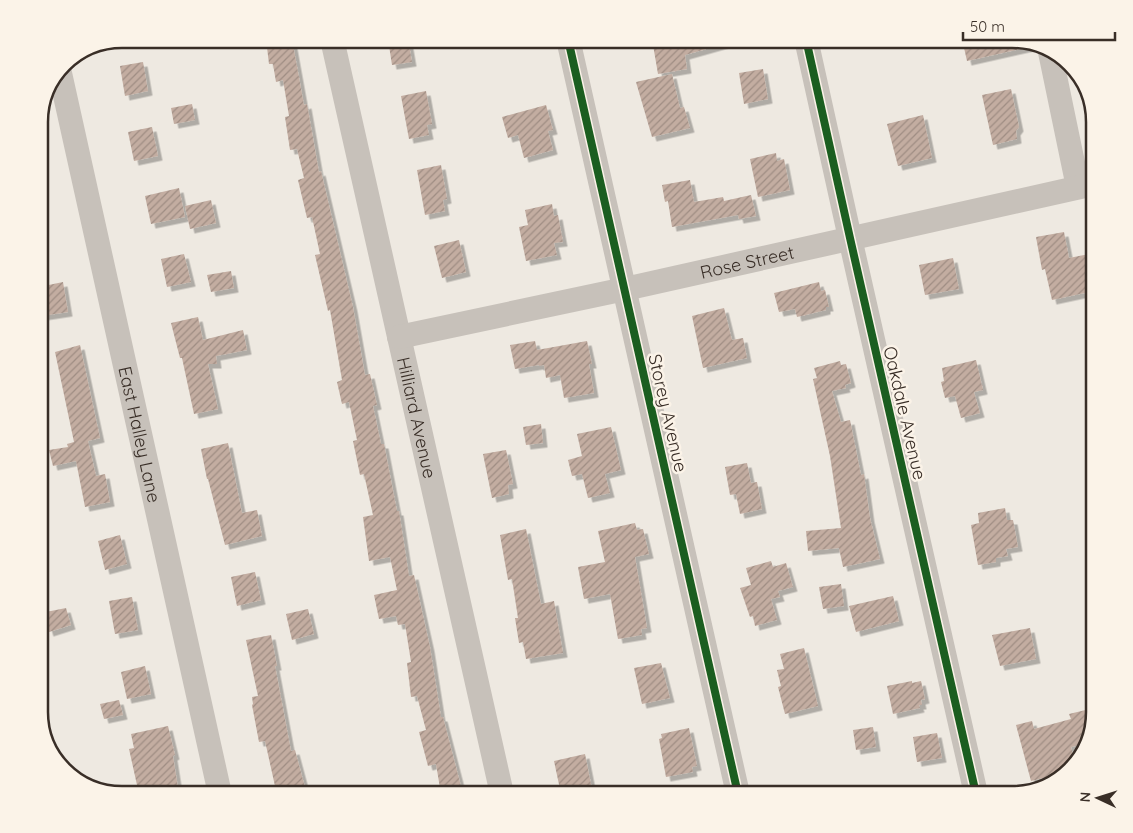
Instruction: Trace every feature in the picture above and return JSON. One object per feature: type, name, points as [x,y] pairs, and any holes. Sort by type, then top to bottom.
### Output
[{"type":"street","name":"Hilliard Avenue","points":[[334,47],[500,786]]},
{"type":"street","name":"Storey Avenue","points":[[570,47],[736,786]]},
{"type":"street","name":"Oakdale Avenue","points":[[808,47],[974,786]]},
{"type":"street","points":[[1052,60],[1086,185]]},
{"type":"street","name":"East Halley Lane","points":[[61,79],[218,786]]},
{"type":"street","name":"Rose Street","points":[[399,337],[625,289],[1086,185]]},
{"type":"building","points":[[267,47],[293,47],[304,105],[307,104],[319,172],[321,171],[353,307],[365,375],[370,374],[377,405],[373,406],[381,444],[384,444],[397,511],[399,511],[409,576],[414,575],[430,647],[441,717],[443,717],[461,786],[440,786],[436,764],[428,766],[419,732],[426,730],[417,696],[411,697],[407,663],[411,662],[405,624],[398,625],[396,616],[379,619],[374,595],[397,590],[390,557],[369,561],[363,517],[373,515],[364,474],[360,475],[353,441],[357,440],[349,402],[342,404],[337,382],[342,380],[330,310],[328,311],[315,255],[320,254],[312,217],[307,218],[298,180],[304,178],[297,149],[290,150],[285,117],[289,116],[283,80],[276,82],[273,64],[269,64]]},
{"type":"building","points":[[389,47],[409,47],[412,62],[392,65]]},
{"type":"building","points":[[653,47],[713,47],[685,55],[687,69],[658,74]]},
{"type":"building","points":[[964,47],[1023,48],[967,61]]},
{"type":"building","points":[[143,62],[148,91],[125,96],[120,66]]},
{"type":"building","points":[[763,69],[768,99],[744,104],[739,73]]},
{"type":"building","points":[[672,74],[680,108],[684,107],[690,128],[652,137],[636,82]]},
{"type":"building","points":[[1011,89],[1019,127],[1016,131],[1017,139],[993,145],[982,95]]},
{"type":"building","points":[[426,91],[432,124],[427,125],[429,135],[409,139],[401,96]]},
{"type":"building","points":[[192,104],[195,120],[174,124],[171,108]]},
{"type":"building","points":[[546,105],[553,130],[548,131],[553,150],[524,158],[518,135],[508,138],[502,117]]},
{"type":"building","points":[[923,115],[932,158],[898,166],[887,124]]},
{"type":"building","points":[[152,127],[158,156],[134,161],[128,132]]},
{"type":"building","points":[[776,153],[777,161],[784,159],[790,190],[758,197],[750,159]]},
{"type":"building","points":[[441,165],[447,199],[443,200],[445,211],[425,215],[417,170]]},
{"type":"building","points":[[690,180],[694,202],[723,197],[724,201],[751,195],[756,216],[739,219],[738,215],[672,227],[668,201],[665,202],[662,185]]},
{"type":"building","points":[[179,188],[185,217],[151,224],[145,196]]},
{"type":"building","points":[[211,200],[216,223],[190,229],[185,206]]},
{"type":"building","points":[[552,204],[554,216],[558,215],[563,242],[554,243],[557,255],[526,261],[519,227],[528,225],[525,210]]},
{"type":"building","points":[[1064,232],[1069,258],[1086,255],[1086,293],[1052,300],[1045,269],[1042,270],[1036,237]]},
{"type":"building","points":[[459,240],[466,272],[442,278],[434,246]]},
{"type":"building","points":[[184,254],[191,282],[167,287],[161,259]]},
{"type":"building","points":[[953,258],[959,289],[925,295],[919,265]]},
{"type":"building","points":[[231,271],[234,288],[211,292],[207,275]]},
{"type":"building","points":[[63,282],[68,312],[48,315],[48,285]]},
{"type":"building","points":[[819,282],[821,291],[825,290],[829,307],[826,307],[826,310],[797,317],[795,309],[779,312],[774,293]]},
{"type":"building","points":[[724,308],[732,340],[743,338],[747,358],[703,368],[692,316]]},
{"type":"building","points":[[198,317],[203,340],[243,330],[247,350],[216,356],[217,364],[208,364],[218,409],[194,414],[182,358],[180,358],[171,323]]},
{"type":"building","points":[[535,341],[537,350],[587,341],[592,364],[589,364],[594,393],[564,398],[560,375],[546,378],[544,365],[515,369],[510,345]]},
{"type":"building","points":[[80,345],[100,438],[88,441],[96,476],[105,474],[110,502],[85,507],[76,461],[53,466],[49,450],[68,447],[67,444],[74,442],[55,352]]},
{"type":"building","points":[[976,360],[983,390],[974,392],[980,413],[961,418],[955,396],[945,398],[941,382],[944,381],[942,368]]},
{"type":"building","points":[[840,361],[841,365],[846,364],[851,383],[845,385],[846,388],[832,391],[841,422],[850,420],[861,475],[864,474],[870,518],[880,559],[843,567],[839,548],[808,551],[806,531],[841,528],[830,456],[813,379],[817,378],[814,368]]},
{"type":"building","points":[[541,424],[543,443],[526,445],[523,427]]},
{"type":"building","points":[[611,427],[621,470],[605,474],[610,493],[588,498],[582,474],[572,476],[568,460],[582,456],[577,434]]},
{"type":"building","points":[[228,443],[242,513],[257,510],[262,536],[225,545],[201,449]]},
{"type":"building","points":[[506,450],[513,484],[508,485],[509,494],[492,498],[483,454]]},
{"type":"building","points":[[747,463],[751,483],[757,482],[762,509],[740,514],[736,494],[730,495],[725,467]]},
{"type":"building","points":[[1005,508],[1007,520],[1013,520],[1018,547],[1006,549],[1008,556],[996,558],[996,562],[978,565],[971,525],[979,523],[978,513]]},
{"type":"building","points":[[635,523],[637,530],[643,529],[649,554],[635,557],[647,628],[641,629],[642,635],[618,639],[610,594],[584,599],[578,567],[605,562],[598,531]]},
{"type":"building","points":[[526,529],[541,604],[554,601],[563,653],[526,659],[523,642],[519,643],[515,618],[518,618],[512,579],[508,580],[500,535]]},
{"type":"building","points":[[120,535],[127,564],[105,570],[98,541]]},
{"type":"building","points":[[771,561],[773,567],[786,563],[793,587],[778,591],[780,597],[771,599],[777,620],[755,626],[753,616],[750,617],[740,588],[751,585],[746,568]]},
{"type":"building","points":[[255,572],[261,600],[237,606],[231,577]]},
{"type":"building","points":[[841,584],[844,606],[823,609],[819,587]]},
{"type":"building","points":[[893,596],[899,621],[856,632],[849,606]]},
{"type":"building","points":[[132,597],[138,630],[115,634],[109,601]]},
{"type":"building","points":[[66,608],[71,625],[49,632],[48,612]]},
{"type":"building","points":[[308,609],[314,634],[292,640],[286,614]]},
{"type":"building","points":[[1030,628],[1036,659],[1000,666],[992,635]]},
{"type":"building","points":[[271,635],[291,751],[295,750],[305,786],[275,786],[265,741],[259,742],[252,705],[252,697],[258,696],[246,640]]},
{"type":"building","points":[[804,648],[818,706],[785,714],[778,687],[781,686],[777,670],[784,669],[780,654]]},
{"type":"building","points":[[661,663],[670,698],[642,704],[634,668]]},
{"type":"building","points":[[145,666],[151,694],[127,699],[121,672]]},
{"type":"building","points":[[912,681],[912,683],[921,681],[925,699],[921,700],[922,705],[919,705],[920,708],[893,714],[887,686]]},
{"type":"building","points":[[119,700],[123,715],[104,719],[100,704]]},
{"type":"building","points":[[1086,710],[1082,735],[1078,744],[1071,747],[1072,753],[1070,757],[1053,773],[1044,778],[1031,781],[1016,725],[1032,721],[1034,729],[1071,719],[1069,714]]},
{"type":"building","points":[[168,726],[175,755],[173,756],[178,786],[137,786],[129,749],[134,748],[131,734]]},
{"type":"building","points":[[873,727],[876,747],[856,750],[853,730]]},
{"type":"building","points":[[689,728],[697,766],[692,767],[693,772],[666,777],[659,739],[662,738],[661,734]]},
{"type":"building","points":[[937,733],[942,758],[917,762],[913,737]]},
{"type":"building","points":[[585,754],[591,786],[559,786],[554,761]]},
{"type":"cycle path","points":[[570,47],[736,786]]},
{"type":"cycle path","points":[[808,47],[974,786]]}]
